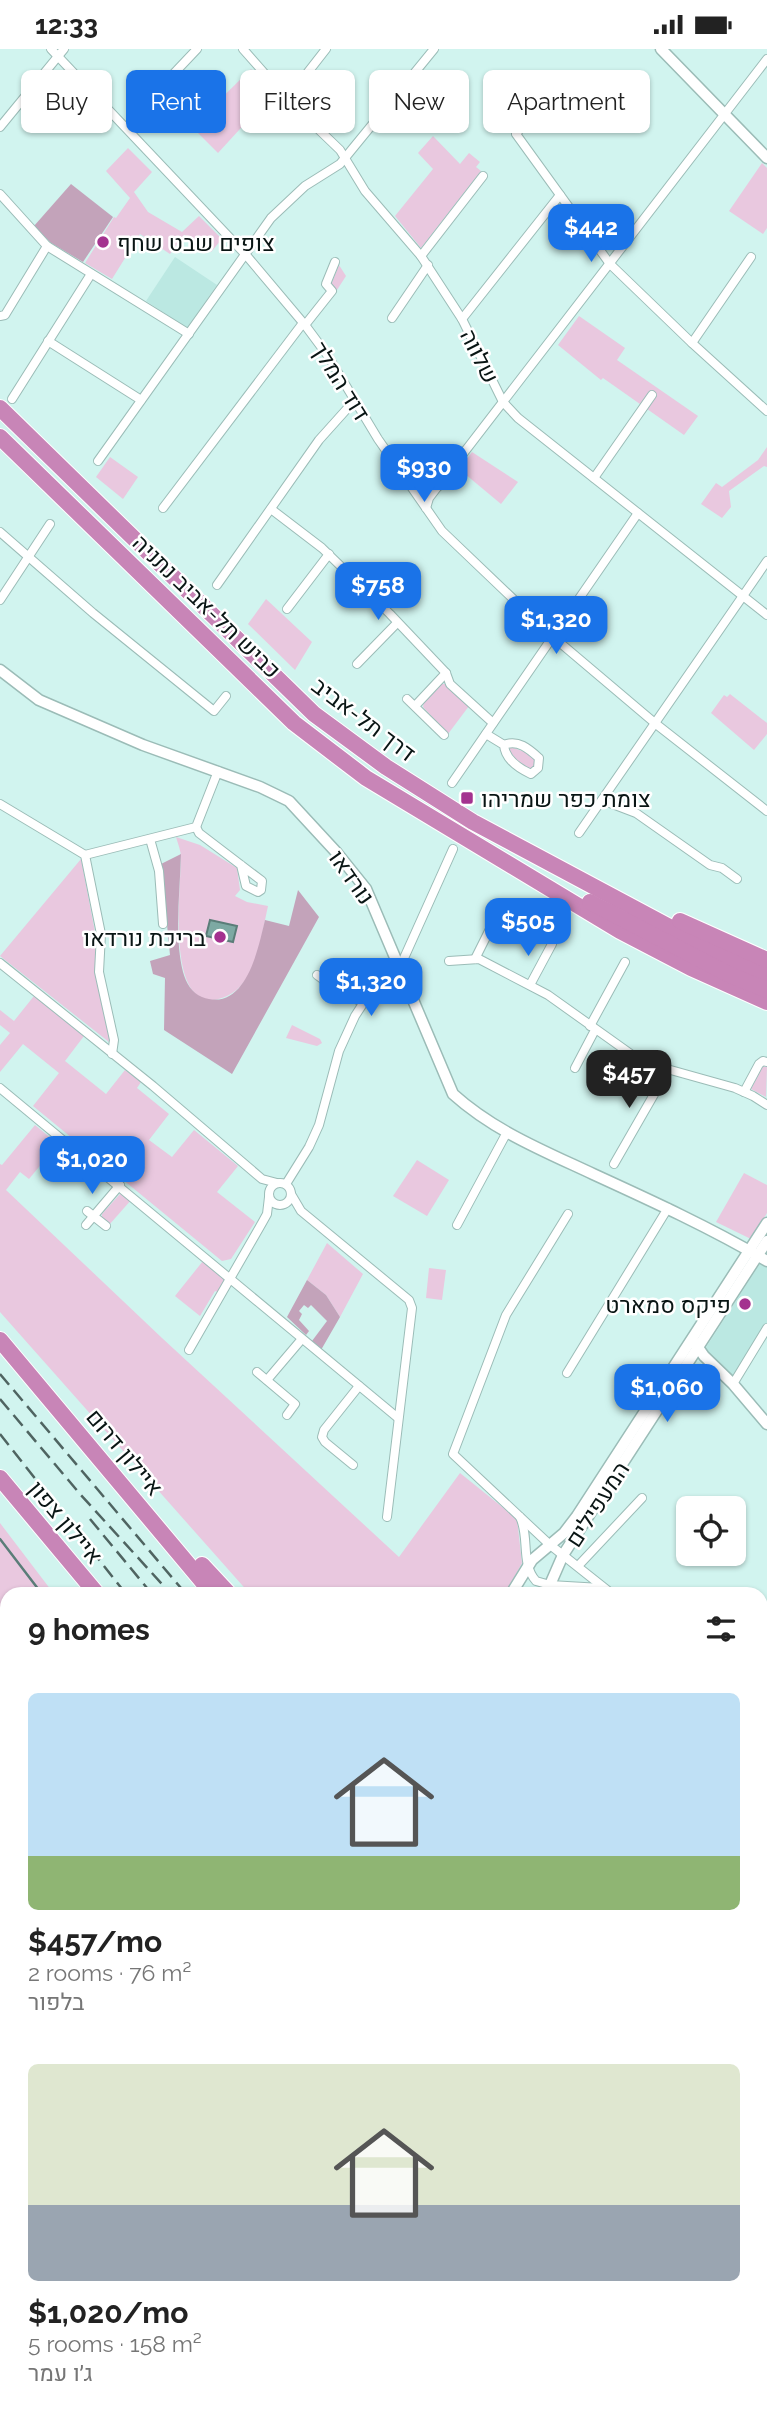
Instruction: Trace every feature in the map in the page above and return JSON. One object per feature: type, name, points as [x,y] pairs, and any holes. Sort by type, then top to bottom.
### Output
[{"type":"highway","name":"דרך תל-אביב","points":[[6,404],[314,714],[386,767],[473,822],[735,961],[767,975]]},
{"type":"highway","name":"כביש תל-אביב נתניה","points":[[0,437],[294,723],[458,843]]},
{"type":"highway","points":[[473,822],[665,915],[767,960]]},
{"type":"highway","points":[[458,843],[730,975],[767,989]]},
{"type":"highway","points":[[458,843],[691,968],[767,1002]]},
{"type":"highway","name":"איילון דרום","points":[[0,1340],[207,1587]]},
{"type":"highway","points":[[62,1411],[223,1587]]},
{"type":"highway","name":"איילון צפון","points":[[0,1478],[91,1587]]},
{"type":"highway","points":[[0,1486],[78,1587]]},
{"type":"street","points":[[177,70],[197,49]]},
{"type":"street","name":"שלווה","points":[[243,49],[261,70]]},
{"type":"street","points":[[309,70],[326,49]]},
{"type":"street","points":[[98,461],[284,204],[305,186],[340,164],[434,49]]},
{"type":"street","points":[[661,49],[767,158]]},
{"type":"street","points":[[0,127],[57,51]]},
{"type":"street","name":"דוד המלך","points":[[57,51],[246,255],[304,324],[328,356],[354,401],[442,531],[552,636],[656,724],[767,811]]},
{"type":"street","points":[[426,508],[429,498],[767,59]]},
{"type":"street","name":"שלווה","points":[[320,133],[345,158],[365,191],[428,265],[462,319],[503,402],[518,418],[767,615]]},
{"type":"street","points":[[517,133],[610,264],[767,411]]},
{"type":"street","points":[[421,256],[483,176]]},
{"type":"street","points":[[0,194],[47,246],[189,334]]},
{"type":"street","points":[[462,319],[560,195]]},
{"type":"street","points":[[0,316],[5,315],[47,246]]},
{"type":"street","points":[[692,343],[751,257]]},
{"type":"street","points":[[163,508],[332,291],[326,284],[335,262]]},
{"type":"street","points":[[392,318],[428,265]]},
{"type":"street","points":[[6,404],[91,274]]},
{"type":"street","points":[[48,341],[141,400]]},
{"type":"street","points":[[594,478],[654,396]]},
{"type":"street","points":[[217,585],[319,440],[354,401]]},
{"type":"street","points":[[410,485],[425,489],[439,487]]},
{"type":"street","points":[[271,509],[329,554],[446,673],[450,684],[493,723]]},
{"type":"street","points":[[452,783],[638,513]]},
{"type":"street","points":[[0,600],[50,524]]},
{"type":"street","points":[[0,532],[214,711],[226,696]]},
{"type":"street","points":[[287,609],[329,554]]},
{"type":"street","points":[[579,833],[767,561]]},
{"type":"street","points":[[357,664],[397,623]]},
{"type":"street","name":"נורדאו","points":[[0,670],[39,700],[143,745],[218,771],[289,801],[366,889],[453,1094],[506,1134],[668,1208],[757,1255]]},
{"type":"street","points":[[415,706],[446,673]]},
{"type":"street","points":[[407,699],[444,735]]},
{"type":"street","points":[[486,734],[504,744],[514,742],[531,751],[539,758],[538,768],[531,774],[523,770],[509,759],[504,744]]},
{"type":"street","points":[[218,771],[196,827],[199,833],[241,865]]},
{"type":"street","points":[[602,800],[636,813],[710,865],[737,879]]},
{"type":"street","points":[[0,804],[85,855],[196,827]]},
{"type":"street","points":[[150,839],[159,871],[163,924]]},
{"type":"street","points":[[189,1350],[267,1215],[271,1187],[281,1184],[312,1142],[339,1051],[355,1016],[364,1003],[400,967],[458,843]]},
{"type":"street","points":[[85,855],[102,934],[99,972],[114,1039],[112,1054]]},
{"type":"street","points":[[475,959],[495,921]]},
{"type":"street","points":[[530,985],[552,944]]},
{"type":"street","points":[[449,961],[475,959],[548,995],[642,1062],[744,1092],[767,1105]]},
{"type":"street","points":[[575,1068],[625,962]]},
{"type":"street","points":[[0,963],[262,1179],[281,1184],[301,1211],[409,1300],[412,1308],[387,1517]]},
{"type":"street","points":[[317,975],[339,991],[364,1003]]},
{"type":"street","points":[[744,1092],[759,1064],[767,1062]]},
{"type":"street","points":[[614,1164],[668,1070]]},
{"type":"street","points":[[0,1089],[120,1185],[301,1340],[398,1418]]},
{"type":"street","points":[[457,1225],[506,1134]]},
{"type":"street","points":[[262,1179],[273,1203],[301,1211]]},
{"type":"street","points":[[86,1226],[90,1213],[120,1185]]},
{"type":"street","points":[[262,1223],[289,1201],[291,1194]]},
{"type":"street","points":[[567,1373],[668,1208]]},
{"type":"street","points":[[90,1213],[106,1226]]},
{"type":"street","points":[[568,1214],[506,1315],[453,1454],[549,1544],[604,1587]]},
{"type":"street","name":"המעפילים","points":[[515,1587],[527,1565],[564,1533],[577,1516],[696,1330],[757,1255],[767,1223]]},
{"type":"street","name":"המעפילים","points":[[549,1587],[563,1555],[767,1241]]},
{"type":"street","points":[[696,1330],[694,1339],[697,1349],[733,1384],[767,1424]]},
{"type":"street","points":[[733,1384],[766,1330]]},
{"type":"street","points":[[267,1380],[301,1340]]},
{"type":"street","points":[[257,1372],[295,1404],[287,1415]]},
{"type":"street","points":[[353,1465],[322,1437],[324,1430],[359,1386]]},
{"type":"street","points":[[578,1566],[642,1498]]},
{"type":"street","points":[[519,1516],[523,1523],[527,1565],[536,1581],[544,1587]]},
{"type":"shaded area","points":[[240,80],[240,129],[218,153],[198,133],[226,133],[226,94]]},
{"type":"shaded area","points":[[433,136],[460,164],[469,153],[480,162],[476,167],[481,171],[421,248],[395,216],[433,169],[418,153]]},
{"type":"shaded area","points":[[128,148],[152,172],[134,192],[148,212],[182,232],[199,216],[222,239],[211,252],[184,235],[170,254],[140,234],[112,279],[85,263],[114,217],[116,218],[130,198],[106,171]]},
{"type":"shaded area","points":[[762,163],[767,168],[767,228],[763,234],[729,211]]},
{"type":"shaded area","points":[[71,184],[113,217],[83,262],[51,243],[34,226]]},
{"type":"shaded area","points":[[175,257],[217,285],[187,328],[146,301]]},
{"type":"shaded area","points":[[339,265],[346,276],[337,290],[331,285]]},
{"type":"shaded area","points":[[579,316],[625,348],[617,360],[698,416],[684,435],[603,378],[601,380],[558,345]]},
{"type":"shaded area","points":[[767,447],[767,467],[764,466],[729,491],[731,507],[722,518],[701,504],[716,483],[722,487],[758,460]]},
{"type":"shaded area","points":[[472,452],[518,482],[501,504],[459,469]]},
{"type":"shaded area","points":[[110,457],[138,477],[123,499],[96,477]]},
{"type":"shaded area","points":[[266,599],[312,642],[295,670],[248,624]]},
{"type":"shaded area","points":[[440,684],[445,684],[469,706],[448,734],[423,707],[424,701]]},
{"type":"shaded area","points":[[730,694],[767,723],[767,734],[754,750],[711,713],[724,695],[727,697]]},
{"type":"shaded area","points":[[511,747],[525,752],[536,761],[535,767],[531,769],[518,761],[509,749]]},
{"type":"shaded area","name":"בריכת נורדאו","points":[[176,837],[200,845],[237,868],[240,890],[235,896],[247,902],[268,906],[252,969],[246,980],[227,996],[207,1000],[193,991],[184,973],[179,922],[181,855]]},
{"type":"shaded area","points":[[181,854],[178,913],[180,958],[188,984],[202,997],[217,999],[229,996],[239,987],[254,961],[265,920],[289,926],[298,890],[319,917],[232,1074],[164,1030],[165,978],[153,974],[150,961],[170,955],[161,864]]},
{"type":"shaded area","points":[[81,859],[96,937],[95,973],[111,1040],[109,1042],[0,956]]},
{"type":"shaded area","points":[[210,920],[237,926],[233,942],[206,936]]},
{"type":"shaded area","points":[[34,996],[84,1036],[65,1061],[106,1094],[125,1070],[141,1082],[137,1088],[169,1114],[149,1140],[172,1157],[194,1130],[238,1166],[217,1192],[255,1222],[231,1259],[222,1261],[33,1106],[59,1073],[23,1044],[0,1072],[0,1045],[10,1033],[0,1025],[0,1010],[14,1021]]},
{"type":"shaded area","points":[[292,1025],[320,1039],[322,1043],[317,1046],[286,1038]]},
{"type":"shaded area","points":[[763,1066],[767,1067],[766,1097],[751,1089]]},
{"type":"shaded area","points":[[35,1125],[58,1144],[29,1179],[20,1172],[6,1190],[399,1557],[460,1473],[517,1519],[522,1563],[509,1587],[244,1587],[0,1312],[0,1164],[2,1165]]},
{"type":"shaded area","points":[[417,1160],[449,1180],[427,1216],[393,1196]]},
{"type":"shaded area","points":[[744,1173],[767,1185],[767,1213],[751,1239],[716,1222]]},
{"type":"shaded area","points":[[124,1193],[132,1199],[109,1225],[102,1219],[102,1214]]},
{"type":"shaded area","points":[[327,1243],[363,1274],[340,1317],[326,1295],[307,1280]]},
{"type":"shaded area","points":[[203,1261],[226,1281],[220,1293],[215,1291],[200,1316],[175,1296]]},
{"type":"shaded area","points":[[761,1262],[767,1266],[767,1324],[734,1380],[703,1352]]},
{"type":"shaded area","points":[[429,1268],[446,1270],[442,1300],[426,1298]]},
{"type":"shaded area","points":[[307,1280],[326,1295],[340,1317],[321,1350],[312,1341],[327,1321],[311,1305],[308,1308],[304,1305],[299,1311],[302,1314],[299,1320],[309,1331],[306,1335],[287,1317]]},
{"type":"shaded area","points":[[0,1523],[49,1587],[0,1587]]},
{"type":"waterway","points":[[0,1539],[37,1587]]},
{"type":"railway","points":[[0,1374],[180,1587]]},
{"type":"railway","points":[[0,1399],[80,1494],[165,1587]]},
{"type":"railway","points":[[0,1434],[120,1587]]},
{"type":"railway","points":[[90,1519],[146,1587]]},
{"type":"place","name":"צופים שבט שחף","points":[[103,242]]},
{"type":"place","name":"צומת כפר שמריהו","points":[[467,798]]},
{"type":"place","name":"בריכת נורדאו","points":[[220,937]]},
{"type":"place","name":"פיקס סמארט","points":[[745,1304]]}]
